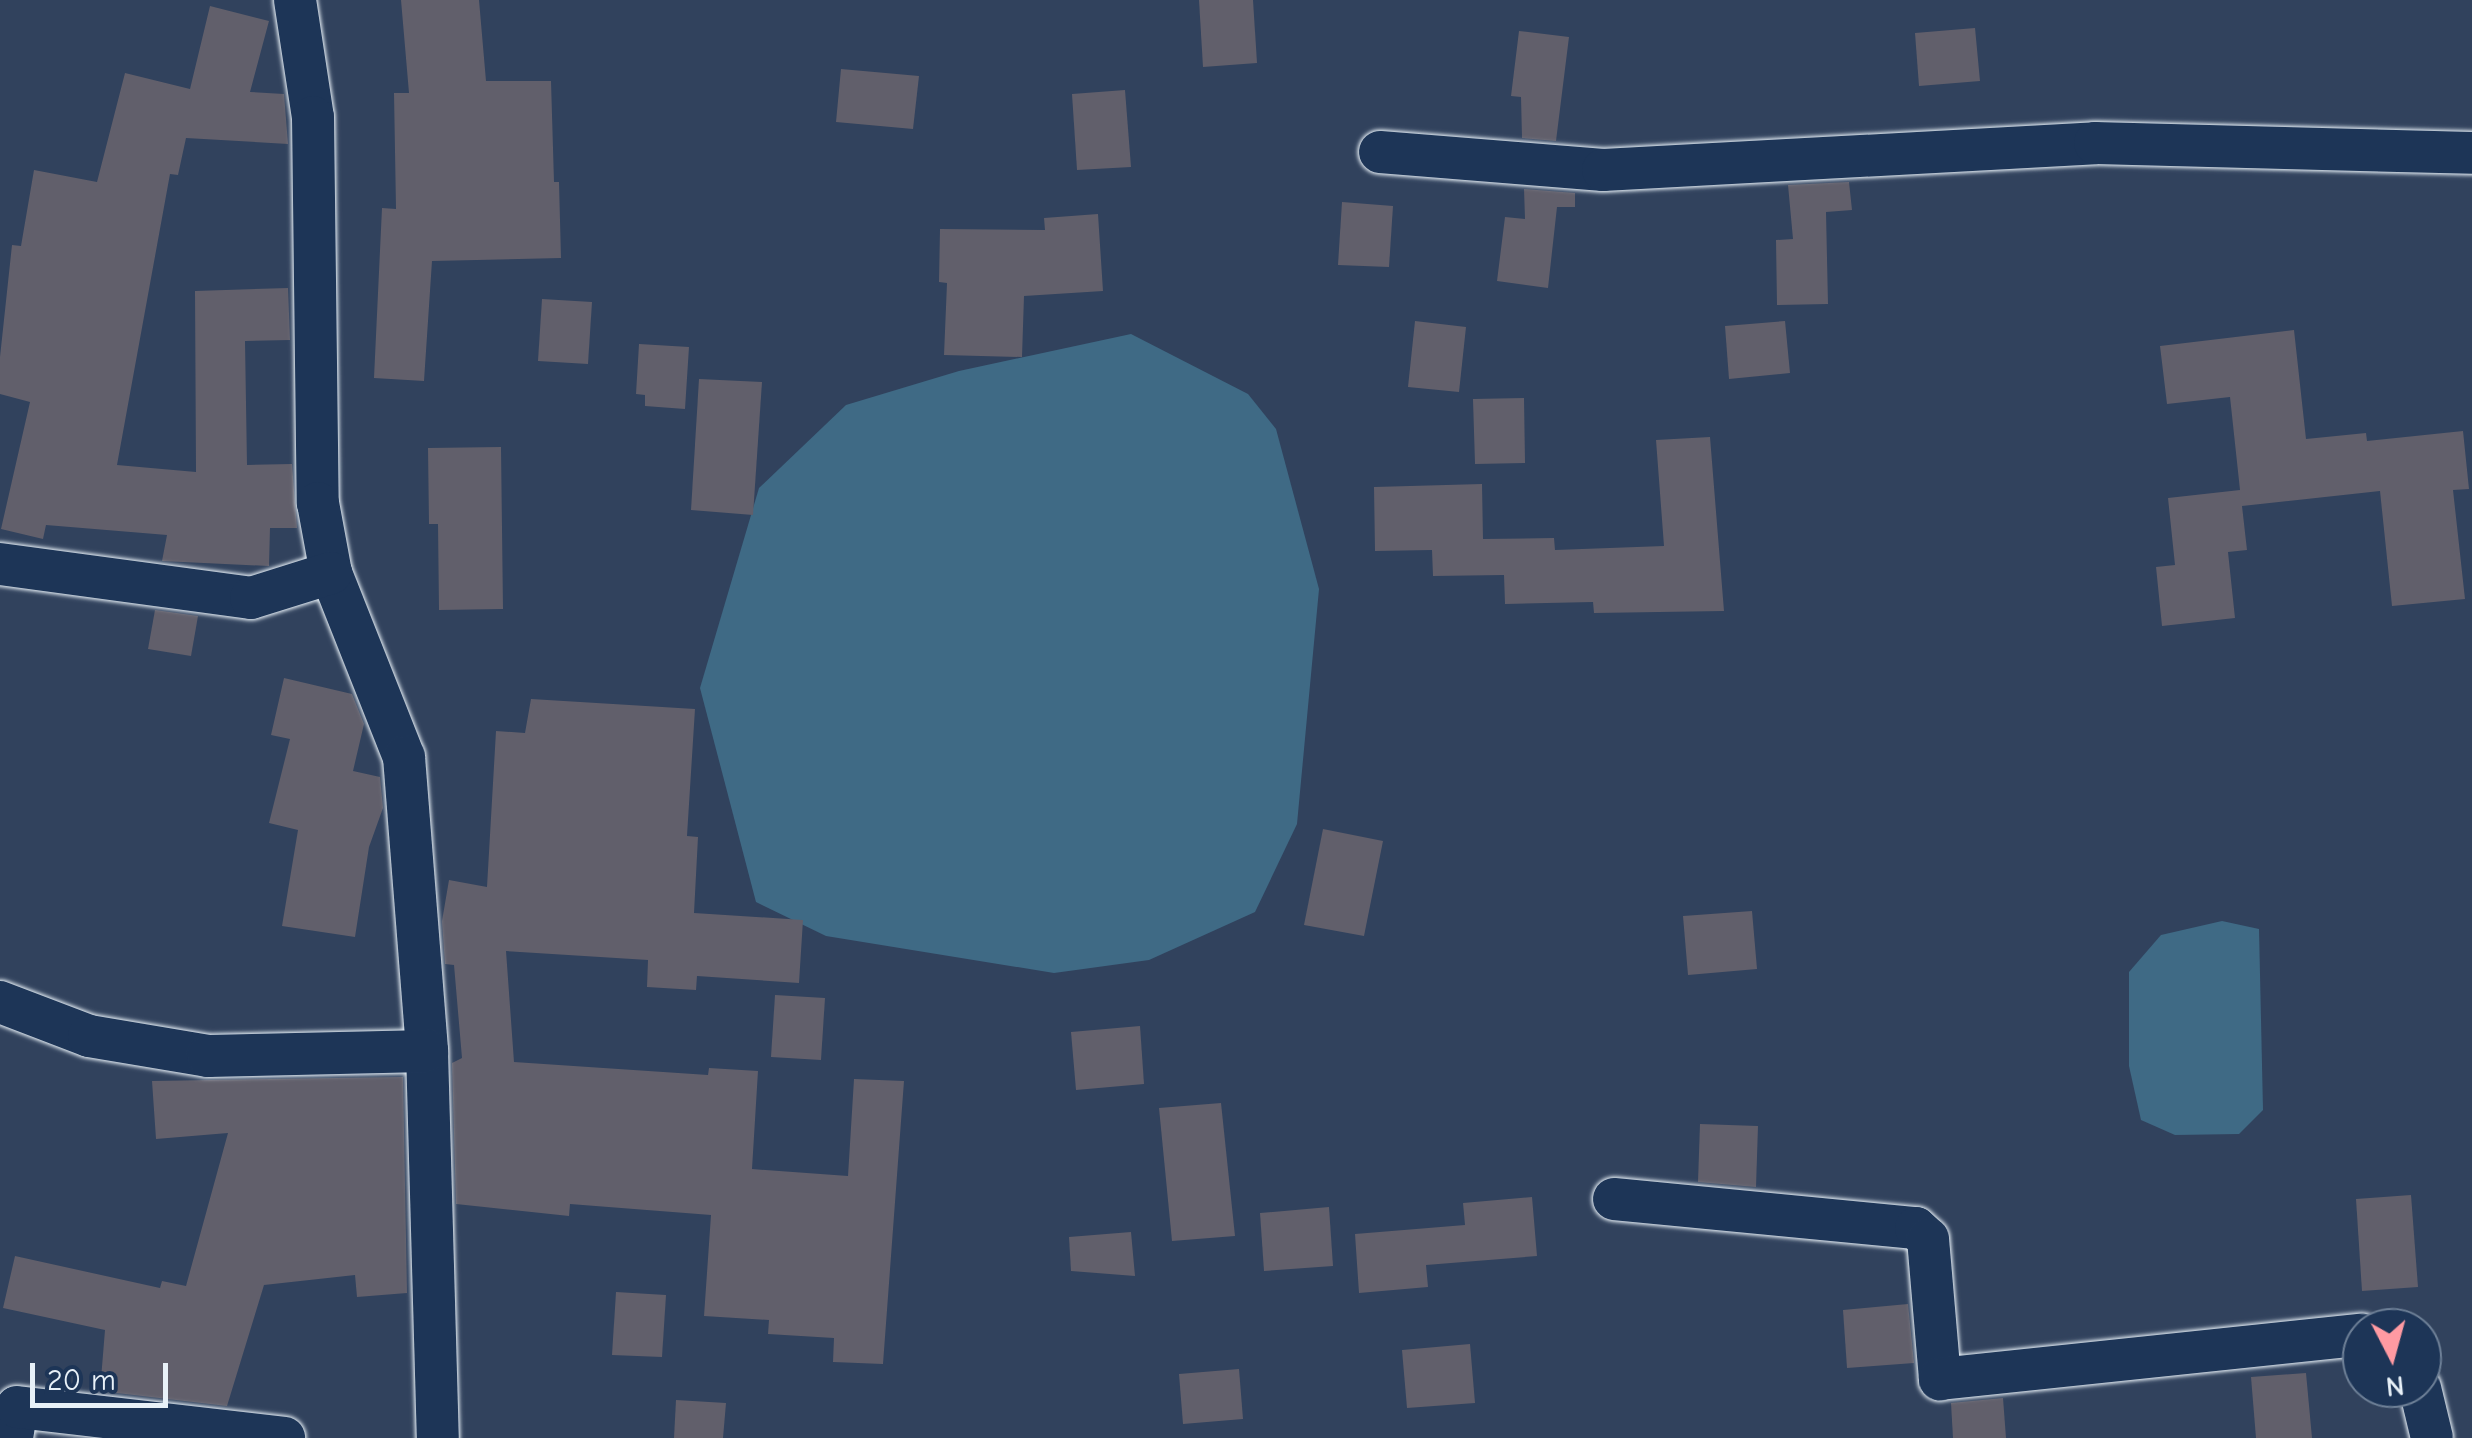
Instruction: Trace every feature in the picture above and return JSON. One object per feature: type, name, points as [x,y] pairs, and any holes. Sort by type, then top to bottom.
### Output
[{"type":"street","points":[[295,0],[313,117],[312,434],[331,573],[404,757],[427,1051],[438,1438]]},
{"type":"street","points":[[1380,152],[1604,170],[2095,142],[2472,153]]},
{"type":"street","points":[[0,564],[252,598],[331,573]]},
{"type":"street","points":[[0,1002],[90,1036],[208,1056],[427,1051]]},
{"type":"street","points":[[1614,1200],[1916,1228],[1928,1238],[1940,1379],[2342,1337]]},
{"type":"street","points":[[12,1438],[16,1407],[284,1438]]},
{"type":"street","points":[[2425,1408],[2432,1438]]},
{"type":"water","points":[[1131,334],[1248,394],[1276,429],[1319,589],[1297,824],[1255,912],[1149,960],[1054,973],[826,936],[756,902],[700,688],[759,488],[846,405],[959,371]]},
{"type":"water","points":[[2222,921],[2259,929],[2263,1110],[2239,1134],[2175,1135],[2141,1120],[2129,1066],[2129,972],[2161,935]]},
{"type":"building","points":[[401,0],[479,0],[486,81],[551,81],[554,182],[559,182],[561,258],[432,261],[424,381],[374,378],[382,208],[396,209],[394,93],[409,93]]},
{"type":"building","points":[[1199,0],[1253,0],[1257,63],[1203,67]]},
{"type":"building","points":[[210,6],[269,21],[250,92],[284,94],[288,144],[186,138],[178,175],[170,174],[117,465],[196,472],[195,291],[288,288],[290,340],[245,341],[247,465],[292,464],[297,528],[270,528],[269,566],[162,561],[167,535],[46,525],[43,539],[1,529],[30,402],[0,394],[0,357],[12,245],[21,246],[34,170],[97,182],[125,73],[190,89]]},
{"type":"building","points":[[1975,28],[1980,81],[1919,86],[1915,33]]},
{"type":"building","points":[[1519,31],[1569,37],[1556,141],[1522,138],[1521,97],[1511,96]]},
{"type":"building","points":[[841,69],[919,76],[913,129],[836,122]]},
{"type":"building","points":[[1125,90],[1131,167],[1077,170],[1072,94]]},
{"type":"building","points":[[1849,182],[1852,210],[1826,212],[1828,304],[1777,305],[1776,240],[1793,239],[1788,185]]},
{"type":"building","points":[[1524,189],[1575,193],[1575,207],[1557,207],[1548,288],[1497,281],[1505,217],[1525,219]]},
{"type":"building","points":[[1342,202],[1393,206],[1389,267],[1338,265]]},
{"type":"building","points":[[1098,214],[1103,291],[1024,296],[1022,357],[944,355],[947,283],[939,282],[940,229],[1045,230],[1044,218]]},
{"type":"building","points":[[542,299],[592,302],[588,364],[538,361]]},
{"type":"building","points":[[1415,321],[1466,327],[1459,392],[1408,387]]},
{"type":"building","points":[[1785,321],[1790,373],[1729,379],[1725,326]]},
{"type":"building","points":[[2294,330],[2306,439],[2366,433],[2367,441],[2463,431],[2469,489],[2453,490],[2465,599],[2392,606],[2380,491],[2242,506],[2247,550],[2228,552],[2235,618],[2162,626],[2156,567],[2175,565],[2168,498],[2240,490],[2230,397],[2167,404],[2160,346]]},
{"type":"building","points":[[639,344],[689,347],[685,409],[645,406],[645,395],[636,394]]},
{"type":"building","points":[[699,379],[762,382],[753,515],[691,510]]},
{"type":"building","points":[[1524,398],[1525,463],[1475,464],[1473,399]]},
{"type":"building","points":[[1710,437],[1724,611],[1594,613],[1593,602],[1505,604],[1504,575],[1433,576],[1432,550],[1375,551],[1374,487],[1482,484],[1483,539],[1554,538],[1555,550],[1664,546],[1656,440]]},
{"type":"building","points":[[501,447],[503,609],[439,610],[438,524],[429,524],[428,448]]},
{"type":"building","points":[[155,610],[198,616],[191,656],[148,649]]},
{"type":"building","points":[[284,678],[352,694],[364,724],[353,771],[380,777],[383,808],[369,847],[355,937],[282,926],[298,830],[269,823],[290,739],[271,735]]},
{"type":"building","points":[[531,699],[695,709],[687,836],[698,837],[694,913],[803,920],[799,983],[697,976],[696,990],[647,987],[648,960],[506,951],[514,1062],[708,1075],[709,1068],[758,1071],[752,1169],[848,1176],[854,1079],[904,1081],[883,1364],[833,1362],[834,1338],[768,1334],[769,1320],[704,1316],[711,1215],[570,1204],[569,1216],[456,1204],[452,1063],[462,1058],[454,965],[445,964],[442,921],[449,880],[487,887],[496,731],[525,733]]},
{"type":"building","points":[[1323,829],[1383,841],[1364,936],[1304,925]]},
{"type":"building","points":[[1752,911],[1757,969],[1688,975],[1683,916]]},
{"type":"building","points":[[775,995],[825,998],[821,1060],[771,1057]]},
{"type":"building","points":[[1140,1026],[1144,1084],[1076,1090],[1071,1032]]},
{"type":"building","points":[[403,1077],[407,1293],[357,1297],[355,1275],[264,1285],[227,1406],[100,1391],[105,1330],[3,1308],[15,1256],[160,1288],[162,1281],[186,1286],[228,1133],[156,1139],[152,1081]]},
{"type":"building","points":[[1221,1103],[1235,1236],[1172,1241],[1159,1108]]},
{"type":"building","points":[[1700,1124],[1758,1126],[1756,1187],[1698,1182]]},
{"type":"building","points":[[2411,1195],[2418,1287],[2362,1291],[2356,1199]]},
{"type":"building","points":[[1532,1197],[1537,1256],[1426,1265],[1428,1287],[1359,1293],[1355,1234],[1465,1225],[1463,1203]]},
{"type":"building","points":[[1329,1207],[1333,1266],[1264,1271],[1260,1213]]},
{"type":"building","points":[[1131,1232],[1135,1276],[1071,1271],[1069,1237]]},
{"type":"building","points":[[616,1292],[666,1295],[662,1357],[612,1355]]},
{"type":"building","points":[[1908,1304],[1914,1363],[1847,1368],[1843,1310]]},
{"type":"building","points":[[1470,1344],[1475,1403],[1407,1408],[1402,1350]]},
{"type":"building","points":[[1239,1369],[1243,1419],[1183,1424],[1179,1374]]},
{"type":"building","points":[[2306,1373],[2312,1438],[2256,1438],[2251,1377]]},
{"type":"building","points":[[2003,1398],[2006,1438],[1953,1438],[1951,1403]]},
{"type":"building","points":[[676,1400],[726,1403],[723,1438],[674,1438]]}]
